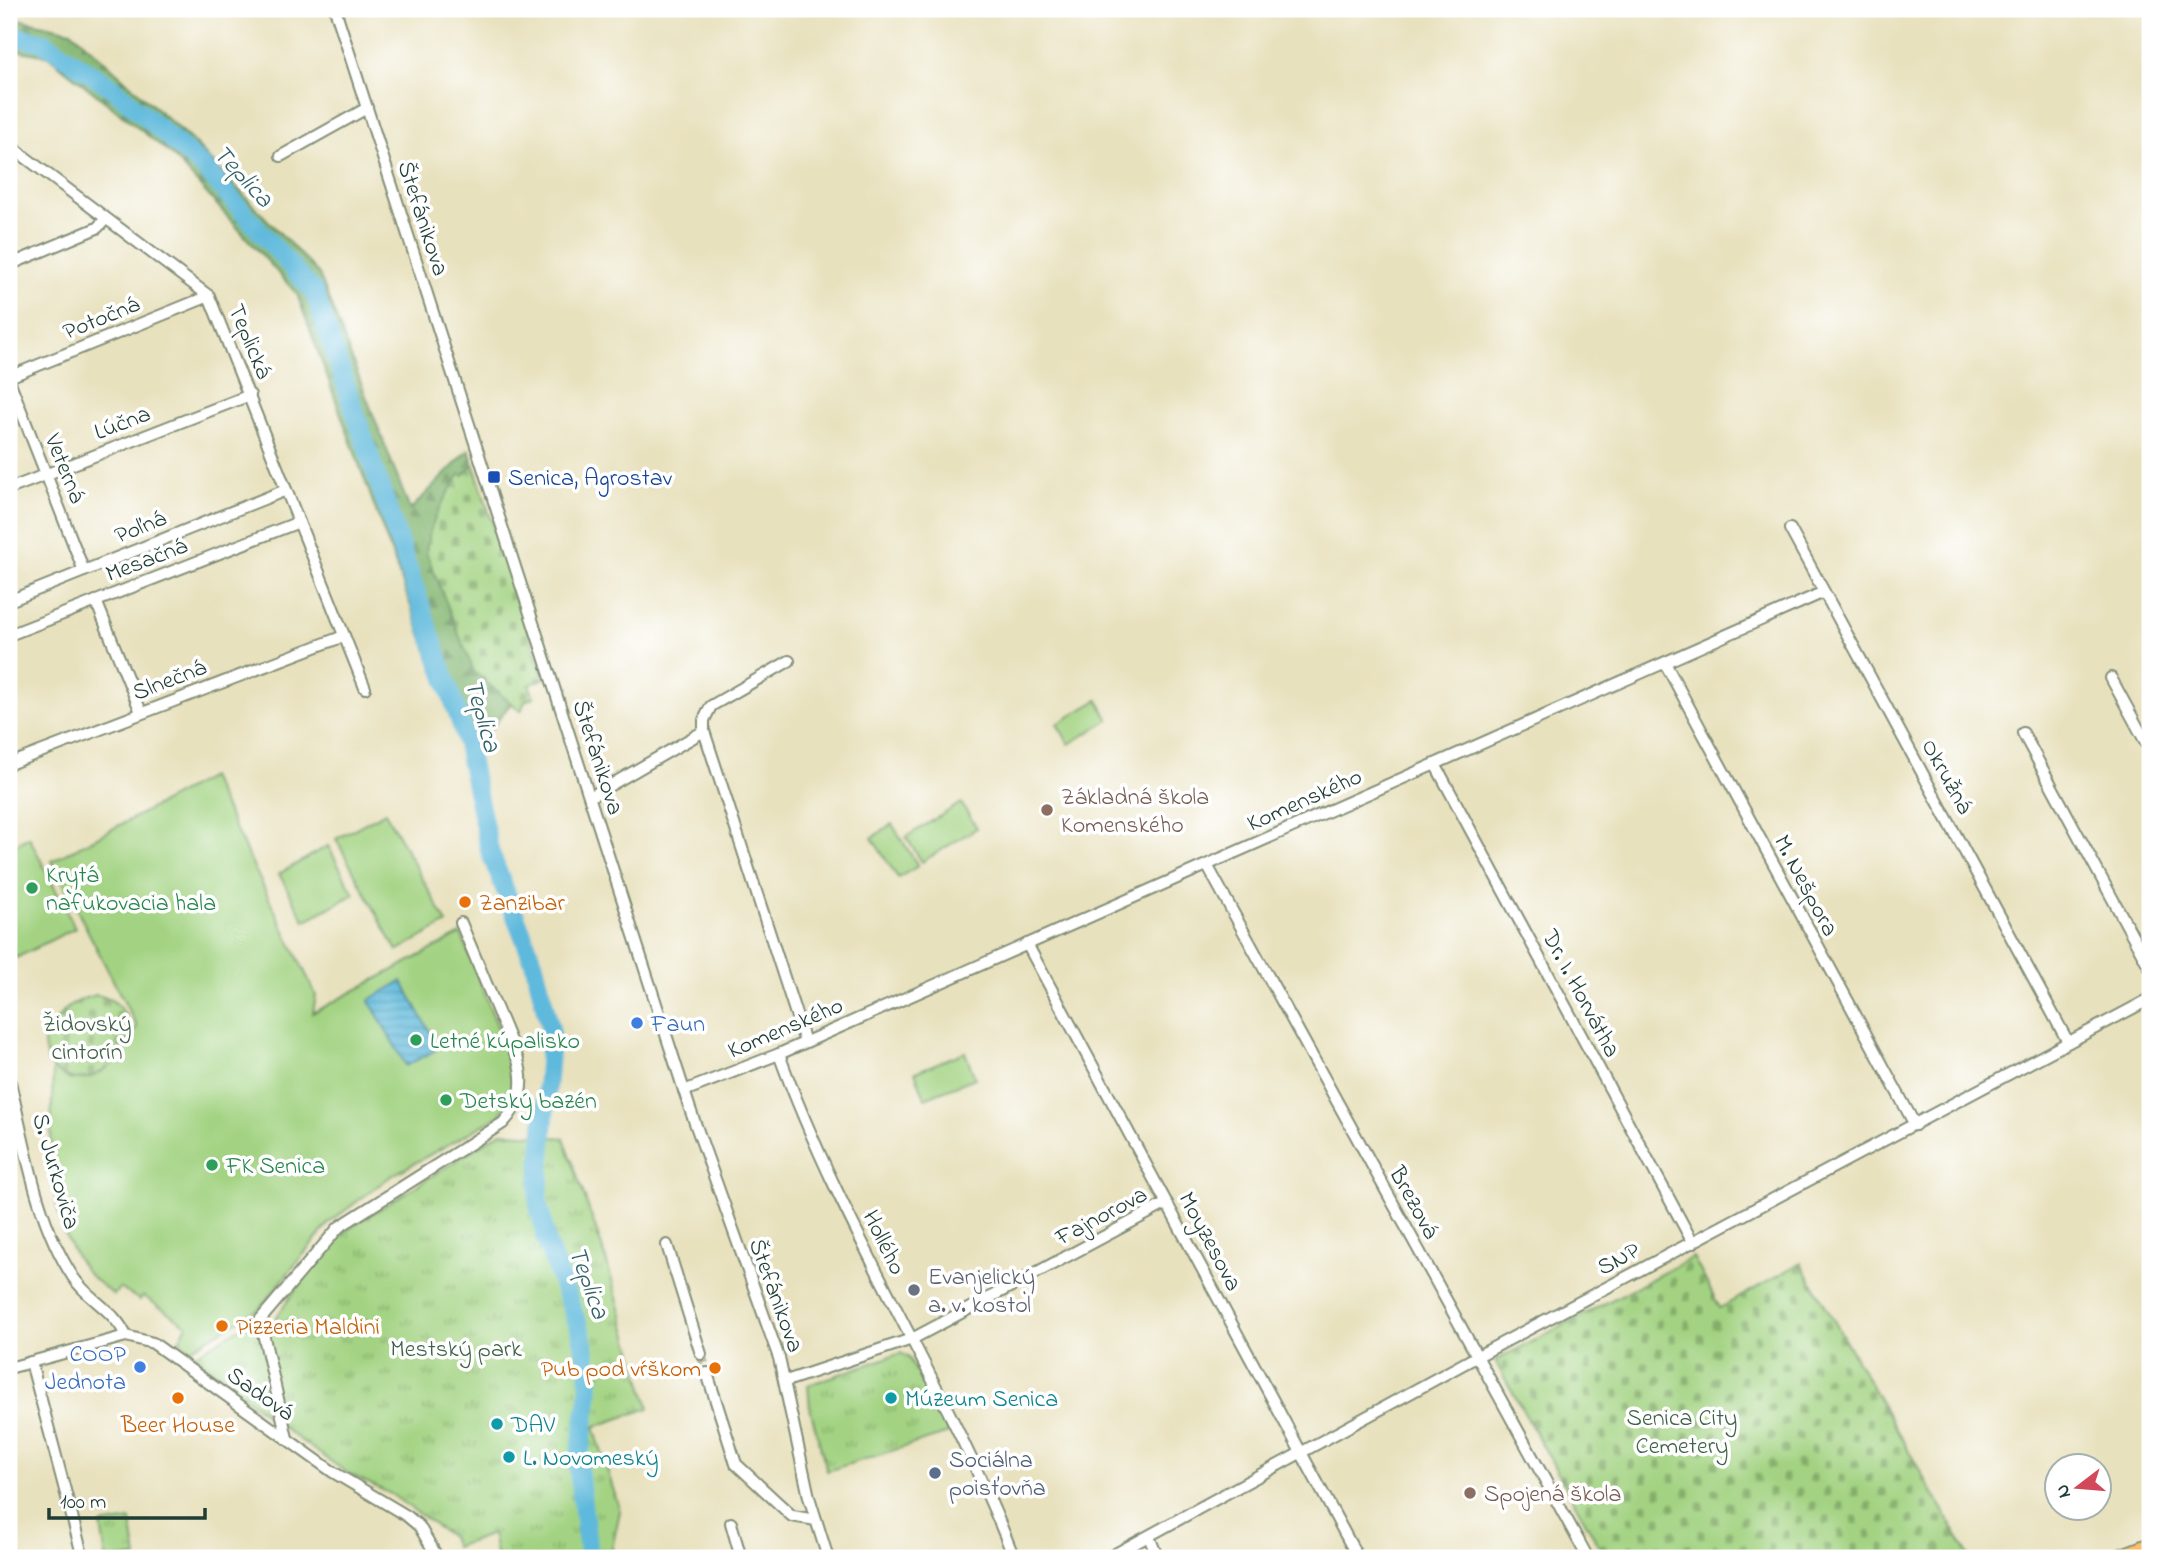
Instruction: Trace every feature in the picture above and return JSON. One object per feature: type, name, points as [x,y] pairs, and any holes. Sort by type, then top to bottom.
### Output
[{"type":"main road","points":[[2123,1555],[2150,1545]]},
{"type":"street","name":"Štefánikova","points":[[335,9],[684,1091],[786,1381],[816,1520],[828,1558]]},
{"type":"street","points":[[281,156],[367,108]]},
{"type":"street","name":"Teplická","points":[[9,145],[209,296],[365,688]]},
{"type":"street","points":[[9,265],[97,228],[106,219]]},
{"type":"street","name":"Potočná","points":[[9,379],[209,296]]},
{"type":"street","name":"Veterná","points":[[9,379],[85,571]]},
{"type":"street","name":"Lúčna","points":[[9,489],[250,395]]},
{"type":"street","name":"Poľná","points":[[9,601],[286,490]]},
{"type":"street","name":"Mesačná","points":[[9,635],[299,522]]},
{"type":"street","name":"Okružná","points":[[1790,529],[2068,1042]]},
{"type":"street","name":"Komenského","points":[[684,1091],[779,1054],[1824,592]]},
{"type":"street","points":[[96,601],[141,712]]},
{"type":"street","name":"Slnečná","points":[[9,764],[344,636]]},
{"type":"street","points":[[789,661],[710,706],[704,720],[704,731],[805,1042]]},
{"type":"street","name":"M. Nešpora","points":[[1665,663],[1915,1125]]},
{"type":"street","points":[[2111,678],[2150,750]]},
{"type":"street","points":[[590,797],[704,731]]},
{"type":"street","points":[[2023,733],[2150,968]]},
{"type":"street","name":"Dr. I. Horvátha","points":[[1435,764],[1693,1243]]},
{"type":"street","name":"Brezová","points":[[1207,865],[1588,1558]]},
{"type":"street","points":[[287,1438],[260,1320],[339,1227],[503,1123],[512,1113],[520,1095],[522,1074],[518,1060],[461,923]]},
{"type":"street","name":"Moyzesova","points":[[1027,944],[1358,1558]]},
{"type":"street","name":"SNP","points":[[1108,1558],[1476,1357],[2150,999]]},
{"type":"street","name":"Hollého","points":[[779,1054],[850,1218],[973,1459],[1014,1558]]},
{"type":"street","name":"S. Jurkoviča","points":[[9,1078],[48,1228],[74,1279],[119,1321],[126,1336]]},
{"type":"street","name":"Fajnorova","points":[[786,1381],[912,1339],[1167,1203]]},
{"type":"street","points":[[667,1245],[701,1354]]},
{"type":"street","points":[[9,1368],[126,1336]]},
{"type":"street","name":"Sadová","points":[[126,1336],[153,1343],[333,1472],[407,1516],[423,1532],[438,1558]]},
{"type":"street","points":[[31,1362],[83,1558]]},
{"type":"street","points":[[707,1373],[736,1464],[792,1516],[816,1520]]},
{"type":"street","points":[[731,1524],[741,1558]]},
{"type":"street","points":[[1149,1537],[1158,1558]]},
{"type":"green space","points":[[9,17],[71,31],[192,141],[319,274],[410,510],[469,450],[538,668],[467,760],[297,294],[172,155],[48,56],[9,49]]},
{"type":"green space","points":[[473,464],[544,679],[529,685],[534,697],[525,701],[521,711],[474,672],[426,552],[430,531],[443,502],[460,474],[463,476]]},
{"type":"green space","points":[[1098,700],[1109,720],[1069,744],[1057,724]]},
{"type":"green space","points":[[210,777],[316,995],[313,1013],[461,934],[513,1066],[512,1097],[498,1117],[391,1176],[330,1222],[260,1308],[190,1349],[179,1340],[187,1325],[143,1296],[140,1300],[119,1288],[114,1295],[92,1278],[72,1249],[62,1225],[52,1174],[53,1069],[71,1080],[125,1044],[137,1027],[52,861]]},
{"type":"green space","points":[[961,803],[977,828],[922,862],[906,837]]},
{"type":"green space","points":[[385,812],[447,923],[397,951],[336,839]]},
{"type":"green space","points":[[892,824],[918,866],[898,878],[872,838]]},
{"type":"green space","name":"Krytá nafukovacia hala","points":[[29,837],[75,928],[16,958],[9,945],[9,848]]},
{"type":"green space","points":[[328,846],[354,894],[305,921],[279,874]]},
{"type":"green space","name":"Židovský cintorín","points":[[96,995],[116,1003],[126,1017],[127,1033],[121,1050],[110,1065],[95,1075],[77,1079],[59,1073],[47,1059],[44,1040],[64,1011],[78,1001]]},
{"type":"green space","points":[[965,1052],[975,1078],[925,1098],[915,1072]]},
{"type":"green space","name":"Mestský park","points":[[501,1132],[564,1138],[604,1253],[649,1408],[594,1427],[620,1511],[610,1558],[497,1558],[492,1534],[455,1547],[451,1537],[391,1494],[349,1474],[280,1426],[194,1355],[245,1325],[268,1330],[316,1259],[347,1230]]},
{"type":"green space","name":"Senica City Cemetery","points":[[1693,1257],[1720,1308],[1801,1263],[1970,1558],[1606,1558],[1495,1361]]},
{"type":"green space","points":[[901,1353],[909,1358],[949,1433],[827,1471],[810,1408],[808,1385]]},
{"type":"green space","points":[[131,1520],[137,1558],[106,1558],[101,1525]]},
{"type":"water","points":[[402,981],[439,1048],[406,1066],[369,1000]]},
{"type":"waterway","name":"Teplica","points":[[9,35],[43,42],[114,89],[203,167],[314,292],[464,733],[490,852],[534,963],[551,1031],[538,1202],[547,1244],[581,1332],[589,1370],[589,1395],[578,1465],[589,1558]]},
{"type":"tunnel","points":[[701,1354],[707,1373]]},
{"type":"place","name":"Senica, Agrostav","points":[[494,477]]},
{"type":"place","name":"Základná škola Komenského","points":[[1047,810]]},
{"type":"place","name":"Krytá nafukovacia hala","points":[[32,888]]},
{"type":"place","name":"Zanzibar","points":[[465,902]]},
{"type":"place","name":"Faun","points":[[637,1023]]},
{"type":"place","name":"Letné kúpalisko","points":[[416,1040]]},
{"type":"place","name":"Detský bazén","points":[[446,1100]]},
{"type":"place","name":"FK Senica","points":[[212,1165]]},
{"type":"place","name":"Evanjelický a. v. kostol","points":[[914,1290]]},
{"type":"place","name":"Pizzeria Maldini","points":[[222,1326]]},
{"type":"place","name":"COOP Jednota","points":[[140,1367]]},
{"type":"place","name":"Pub pod vŕškom","points":[[715,1368]]},
{"type":"place","name":"Beer House","points":[[178,1398]]},
{"type":"place","name":"Múzeum Senica","points":[[891,1398]]},
{"type":"place","name":"DAV","points":[[497,1424]]},
{"type":"place","name":"L. Novomeský","points":[[509,1457]]},
{"type":"place","name":"Sociálna poisťovňa","points":[[935,1473]]},
{"type":"place","name":"Spojená škola","points":[[1470,1493]]}]
